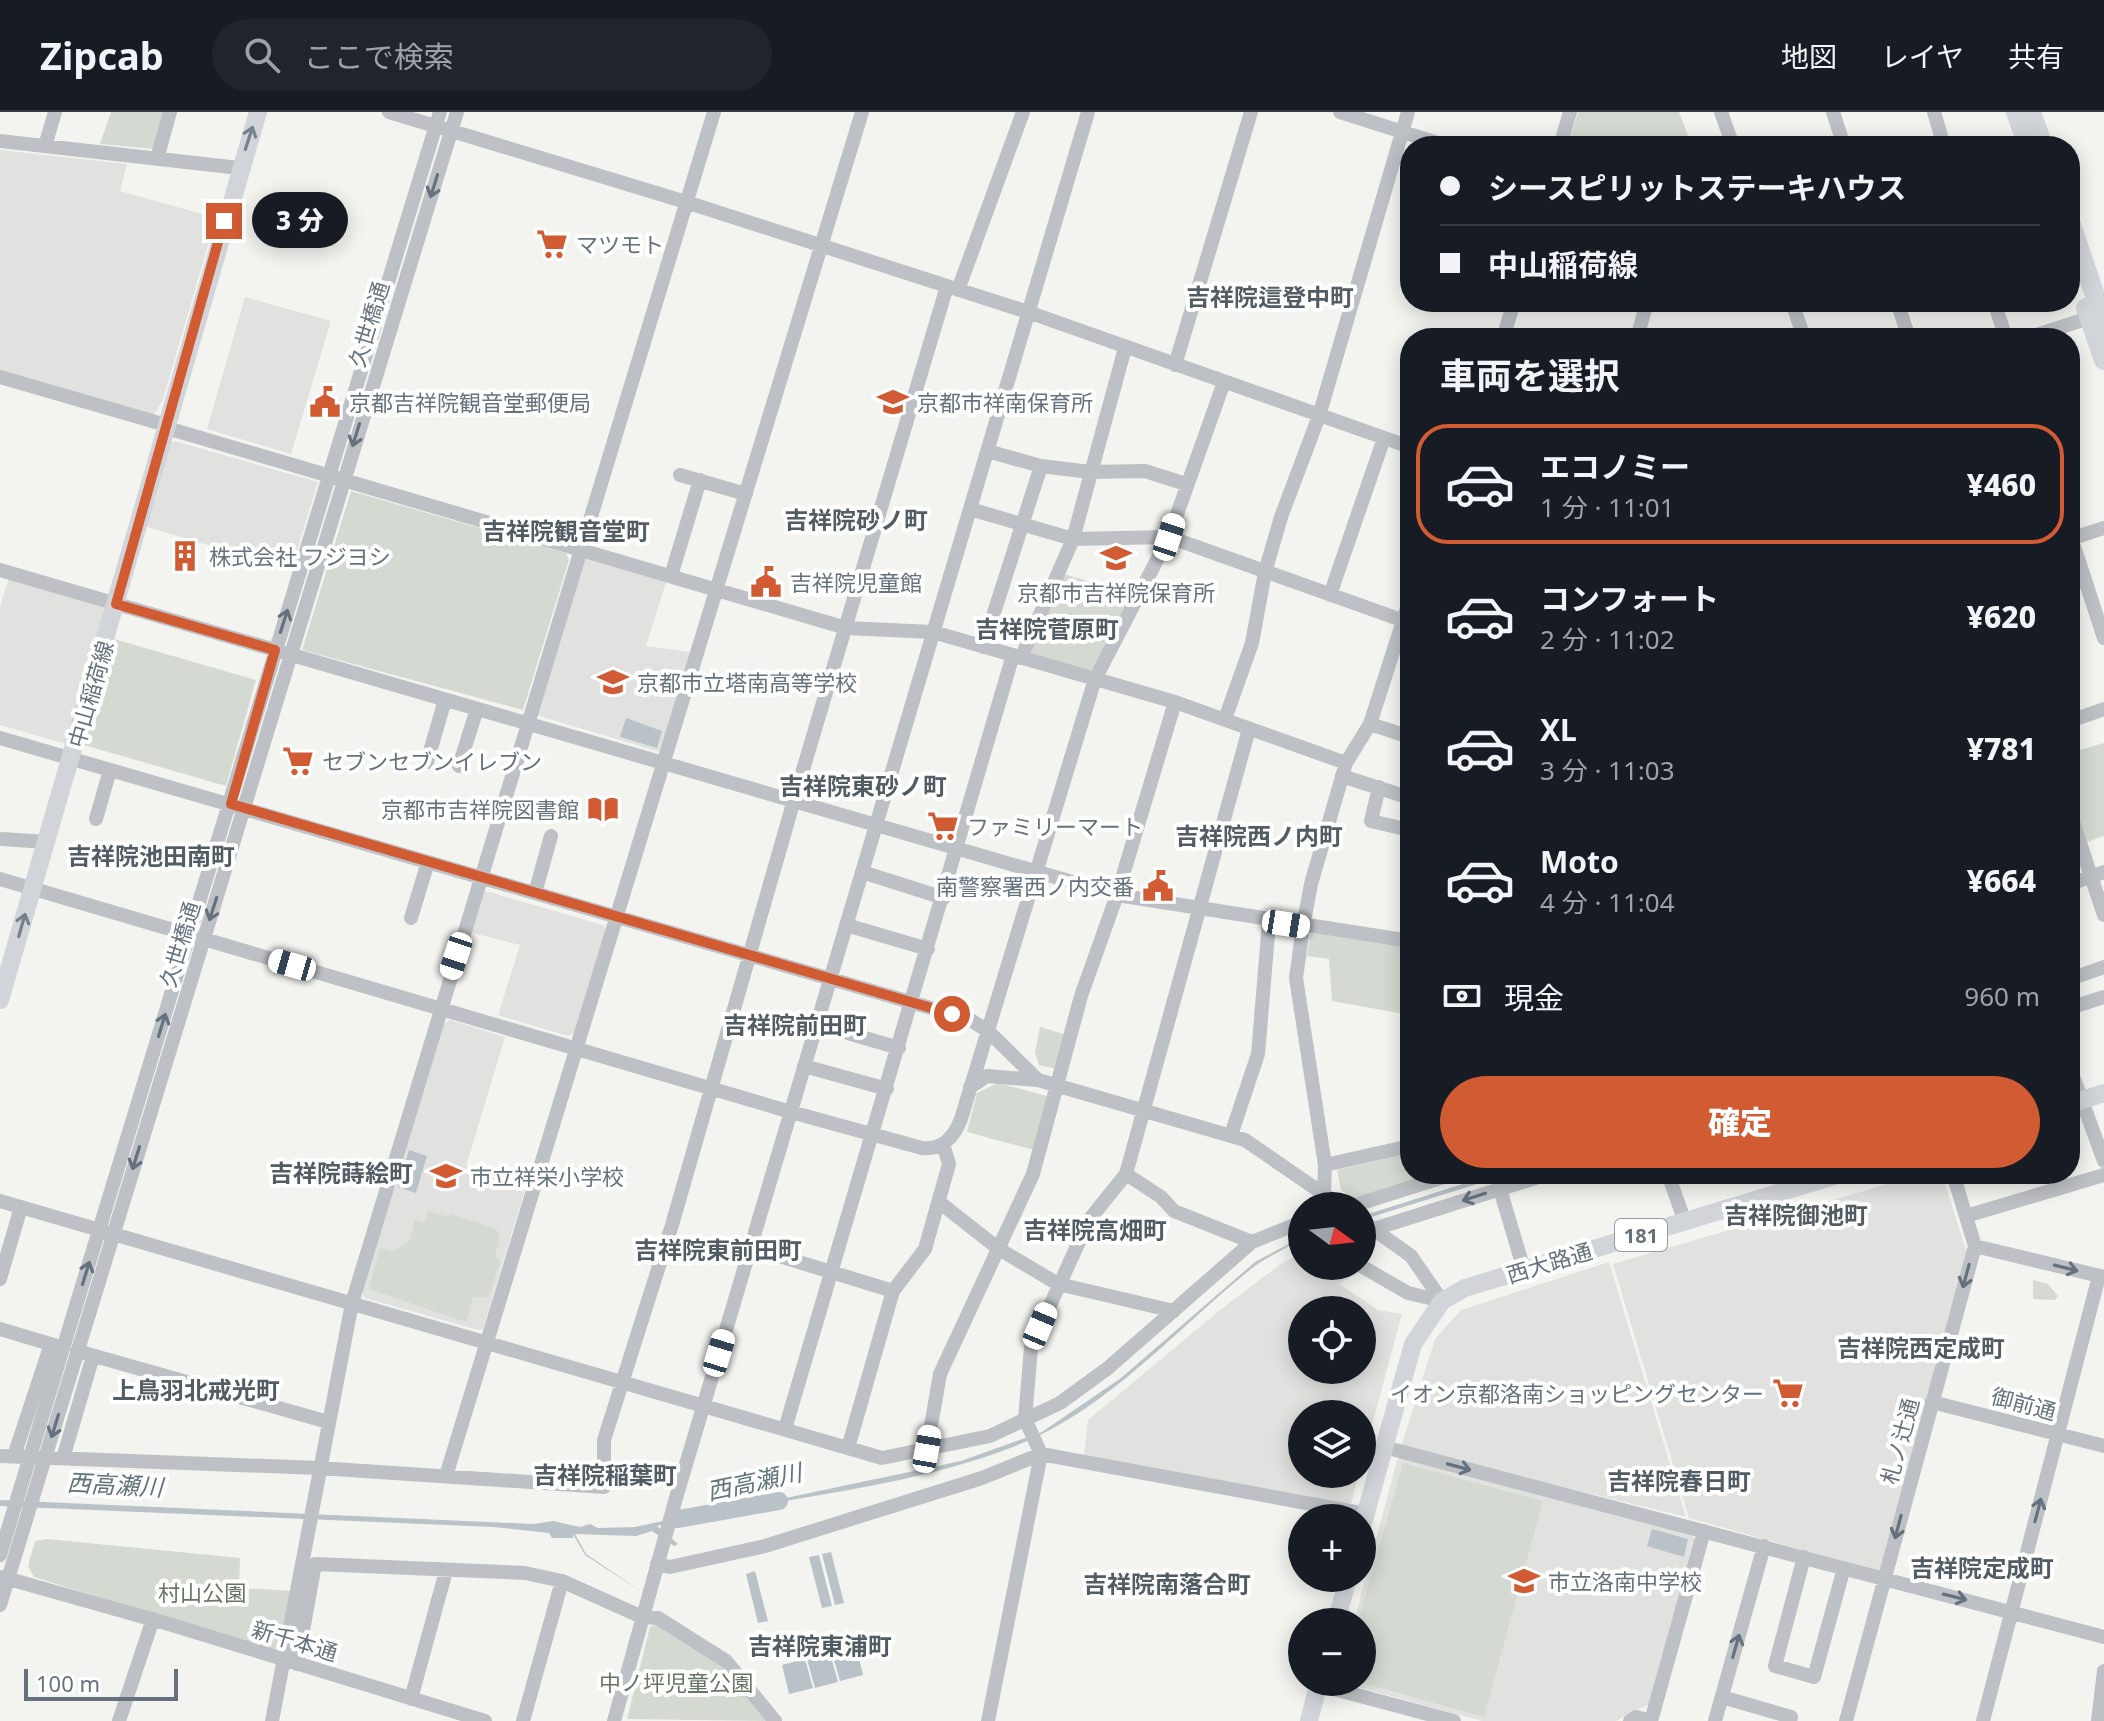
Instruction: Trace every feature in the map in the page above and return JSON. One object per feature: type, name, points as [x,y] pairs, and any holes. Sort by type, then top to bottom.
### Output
[{"type":"highway","points":[[2016,112],[2024,136]]},
{"type":"highway","points":[[2031,112],[2039,136]]},
{"type":"highway","points":[[2080,253],[2100,316],[2104,360]]},
{"type":"highway","points":[[2080,281],[2100,316]]},
{"type":"main road","name":"中山稲荷線","points":[[0,1000],[239,168],[258,112]]},
{"type":"main road","points":[[2080,1101],[2104,1093]]},
{"type":"main road","name":"西大路通","points":[[1442,1301],[1465,1288],[1808,1184]]},
{"type":"main road","points":[[1368,1504],[1413,1344],[1442,1301]]},
{"type":"main road","points":[[1309,1721],[1316,1696]]},
{"type":"street","points":[[45,146],[55,112]]},
{"type":"street","points":[[157,159],[170,112]]},
{"type":"street","points":[[389,112],[438,119],[452,131],[686,202],[1028,312],[1400,444]]},
{"type":"street","name":"久世橋通","points":[[0,1555],[64,1348],[107,1230],[336,478],[457,112]]},
{"type":"street","points":[[291,1662],[319,1468],[352,1303],[439,1008],[714,112]]},
{"type":"street","points":[[446,1476],[862,112]]},
{"type":"street","points":[[64,1348],[7,1456],[319,1468],[604,1487],[604,1440],[846,628],[953,288],[1023,112]]},
{"type":"street","points":[[614,1721],[703,1405],[1088,112]]},
{"type":"street","points":[[1175,365],[1251,112]]},
{"type":"street","points":[[1340,112],[1417,136]]},
{"type":"street","points":[[1401,136],[1408,112]]},
{"type":"street","points":[[1563,136],[1570,112]]},
{"type":"street","points":[[1721,112],[1729,136]]},
{"type":"street","points":[[1833,112],[1841,136]]},
{"type":"street","points":[[1934,112],[1941,136]]},
{"type":"street","name":"久世橋通","points":[[336,478],[438,119]]},
{"type":"street","points":[[1225,719],[1252,643],[1265,572],[1319,416],[1400,138]]},
{"type":"street","points":[[0,141],[239,168]]},
{"type":"street","points":[[2060,328],[2100,316]]},
{"type":"street","points":[[785,1429],[1017,656],[1073,539],[1125,348]]},
{"type":"street","points":[[0,377],[846,628],[933,632],[1175,702],[1225,719],[1400,794]]},
{"type":"street","points":[[0,879],[712,1086],[791,1112],[922,1148],[943,1144],[957,1129],[1095,679],[1169,537],[1224,382]]},
{"type":"street","points":[[1330,595],[1384,438]]},
{"type":"street","points":[[987,451],[1041,466],[1090,472],[1145,471],[1186,484]]},
{"type":"street","points":[[983,647],[1041,466]]},
{"type":"street","points":[[680,475],[746,494]]},
{"type":"street","points":[[671,576],[700,480]]},
{"type":"street","points":[[970,509],[1073,539],[1169,537],[1400,620]]},
{"type":"street","points":[[2080,534],[2104,528]]},
{"type":"street","points":[[2080,567],[2104,638]]},
{"type":"street","points":[[0,570],[1117,895],[1269,922],[1400,940]]},
{"type":"street","points":[[1324,1192],[1325,1165],[1296,978],[1303,927],[1311,884],[1344,770],[1370,724],[1400,639]]},
{"type":"street","points":[[427,762],[445,700]]},
{"type":"street","points":[[927,1449],[940,1374],[1033,1174],[1081,996],[1117,895],[1175,702]]},
{"type":"street","points":[[459,766],[477,709]]},
{"type":"street","points":[[2080,717],[2104,709]]},
{"type":"street","points":[[1370,724],[1400,734]]},
{"type":"street","points":[[988,1721],[1040,1453],[1026,1421],[1031,1347],[1089,1220],[1126,1174],[1249,729]]},
{"type":"street","points":[[0,738],[969,1019],[988,1031],[1038,1080]]},
{"type":"street","points":[[96,819],[110,770]]},
{"type":"street","points":[[1379,787],[1371,821],[1400,829]]},
{"type":"street","points":[[2080,835],[2098,874],[2104,915]]},
{"type":"street","points":[[535,893],[551,836]]},
{"type":"street","points":[[2,839],[46,842]]},
{"type":"street","points":[[411,918],[428,862]]},
{"type":"street","points":[[862,872],[944,898]]},
{"type":"street","points":[[1231,1135],[1258,1054],[1269,922]]},
{"type":"street","points":[[846,925],[928,949]]},
{"type":"street","points":[[2080,975],[2104,967]]},
{"type":"street","points":[[2080,1005],[2104,997]]},
{"type":"street","points":[[817,1024],[899,1048]]},
{"type":"street","points":[[804,1066],[887,1089]]},
{"type":"street","points":[[970,1087],[987,1076],[1038,1080],[1231,1135],[1258,1147],[1323,1192]]},
{"type":"street","points":[[2080,1110],[2104,1161]]},
{"type":"street","points":[[848,1448],[893,1291],[925,1249],[949,1164],[943,1144]]},
{"type":"street","points":[[1325,1165],[1400,1148]]},
{"type":"street","points":[[1126,1174],[1161,1197],[1174,1211],[1252,1242]]},
{"type":"street","points":[[2080,1182],[2104,1175]]},
{"type":"street","points":[[1376,1198],[1421,1184]]},
{"type":"street","points":[[1376,1224],[1516,1184]]},
{"type":"street","points":[[1672,1184],[1685,1222]]},
{"type":"street","points":[[1956,1184],[1975,1246],[2102,1276],[1983,1721]]},
{"type":"street","points":[[1966,1216],[2074,1184]]},
{"type":"street","points":[[1500,1189],[1524,1270]]},
{"type":"street","points":[[0,1201],[882,1458],[990,1436],[1026,1421],[1085,1387],[1252,1242],[1288,1228]]},
{"type":"street","points":[[939,1202],[999,1249],[1058,1284],[1174,1311]]},
{"type":"street","points":[[0,1279],[21,1207]]},
{"type":"street","points":[[1376,1231],[1419,1264],[1442,1301]]},
{"type":"street","name":"札ノ辻通","points":[[1846,1721],[1975,1246]]},
{"type":"street","points":[[750,1247],[893,1291]]},
{"type":"street","points":[[1376,1275],[1408,1293],[1442,1301]]},
{"type":"street","points":[[0,1329],[328,1422]]},
{"type":"street","name":"久世橋通","points":[[0,1605],[4,1578],[64,1348]]},
{"type":"street","points":[[63,1458],[93,1356]]},
{"type":"street","name":"御前通","points":[[1932,1402],[2104,1446]]},
{"type":"street","points":[[1384,1447],[2104,1637]]},
{"type":"street","points":[[657,1564],[678,1565],[765,1546],[982,1478],[1040,1453],[1288,1504]]},
{"type":"street","points":[[1630,1721],[1636,1717],[1651,1721],[1704,1531]]},
{"type":"street","points":[[1715,1721],[1764,1546]]},
{"type":"street","points":[[1804,1557],[1775,1666],[1814,1677],[1844,1568]]},
{"type":"street","points":[[272,1721],[291,1662],[315,1564],[525,1573],[562,1581],[658,1618],[726,1661],[775,1721]]},
{"type":"street","points":[[411,1699],[446,1571]]},
{"type":"street","name":"新千本通","points":[[4,1578],[153,1619],[485,1721]]},
{"type":"street","points":[[523,1721],[562,1581]]},
{"type":"street","points":[[119,1721],[153,1619]]},
{"type":"street","points":[[2098,1721],[2104,1671]]},
{"type":"street","points":[[1363,1696],[1444,1720]]},
{"type":"street","points":[[1722,1697],[1791,1717],[1790,1721]]},
{"type":"shaded area","points":[[0,150],[127,164],[120,191],[216,218],[163,399],[154,415],[0,371]]},
{"type":"shaded area","points":[[245,297],[331,321],[291,454],[207,429]]},
{"type":"shaded area","points":[[175,441],[318,482],[291,570],[144,526],[167,444]]},
{"type":"shaded area","name":"京都市立塔南高等学校","points":[[587,559],[666,582],[646,646],[691,652],[660,752],[536,715],[581,562]]},
{"type":"shaded area","points":[[9,577],[100,603],[105,612],[66,744],[0,725],[0,607]]},
{"type":"shaded area","points":[[626,718],[662,731],[657,748],[620,737]]},
{"type":"shaded area","points":[[486,891],[603,925],[606,930],[575,1033],[568,1036],[498,1015],[520,945],[469,932],[480,894]]},
{"type":"shaded area","name":"市立祥栄小学校","points":[[450,1020],[505,1037],[466,1166],[526,1186],[483,1329],[478,1330],[365,1298],[362,1292],[443,1025]]},
{"type":"shaded area","points":[[409,1150],[427,1156],[416,1193],[398,1187]]},
{"type":"shaded area","points":[[1463,1184],[1477,1184],[1376,1216],[1376,1212]]},
{"type":"shaded area","name":"イオン京都洛南ショッピングセンター","points":[[1888,1184],[1945,1184],[1967,1253],[1882,1572],[1689,1518],[1613,1264]]},
{"type":"shaded area","points":[[1288,1244],[1251,1269],[1110,1391],[1047,1432],[970,1462],[926,1474],[701,1516],[961,1461],[1042,1432],[1121,1378],[1255,1262]]},
{"type":"shaded area","points":[[1288,1260],[1288,1280],[1346,1280],[1339,1284],[1357,1296],[1288,1296],[1288,1384],[1376,1384],[1376,1309],[1402,1314],[1376,1410],[1376,1400],[1288,1400],[1288,1488],[1355,1488],[1351,1504],[1334,1504],[1084,1457],[1088,1420],[1220,1310]]},
{"type":"shaded area","points":[[1609,1262],[1686,1517],[1401,1447],[1435,1339],[1461,1310]]},
{"type":"shaded area","name":"市立洛南中学校","points":[[1398,1457],[1692,1534],[1695,1540],[1649,1704],[1616,1721],[1482,1721],[1376,1692],[1376,1608],[1358,1608],[1362,1592],[1376,1592],[1376,1540]]},
{"type":"shaded area","points":[[0,1500],[534,1524],[553,1521],[580,1527],[590,1524],[598,1528],[635,1527],[700,1513],[701,1516],[657,1526],[678,1544],[674,1546],[652,1531],[636,1536],[575,1534],[586,1554],[642,1592],[585,1555],[573,1534],[573,1538],[552,1538],[549,1533],[493,1527],[0,1506]]},
{"type":"shaded area","points":[[1652,1529],[1688,1539],[1684,1557],[1647,1546]]},
{"type":"shaded area","points":[[831,1552],[844,1603],[835,1605],[822,1554]]},
{"type":"shaded area","points":[[819,1555],[832,1606],[822,1608],[809,1557]]},
{"type":"shaded area","points":[[755,1571],[768,1621],[758,1623],[746,1574]]},
{"type":"shaded area","points":[[856,1646],[863,1675],[840,1681],[832,1653]]},
{"type":"shaded area","points":[[830,1653],[838,1682],[815,1688],[807,1659]]},
{"type":"shaded area","points":[[805,1659],[813,1688],[789,1694],[782,1665]]},
{"type":"green space","points":[[111,112],[166,112],[155,149],[100,144]]},
{"type":"green space","points":[[1578,112],[1679,112],[1688,136],[1571,136]]},
{"type":"green space","points":[[351,491],[566,553],[569,560],[523,710],[302,650]]},
{"type":"green space","points":[[1063,574],[1134,594],[1094,669],[1086,671],[1033,656],[1029,647]]},
{"type":"green space","points":[[114,639],[256,680],[226,786],[84,745]]},
{"type":"green space","points":[[2104,743],[2104,836],[2084,843],[2080,831],[2080,750]]},
{"type":"green space","points":[[1314,931],[1400,944],[1400,1013],[1332,1001],[1329,959],[1307,956],[1310,935]]},
{"type":"green space","points":[[1040,1027],[1067,1035],[1056,1069],[1039,1065],[1035,1052]]},
{"type":"green space","points":[[998,1083],[1047,1096],[1049,1100],[1034,1150],[967,1132],[977,1093]]},
{"type":"green space","points":[[1400,1155],[1400,1184],[1409,1184],[1376,1194],[1341,1190],[1337,1170]]},
{"type":"green space","points":[[428,1211],[449,1217],[451,1214],[497,1229],[500,1237],[495,1255],[500,1262],[489,1297],[473,1297],[466,1322],[369,1289],[380,1248],[392,1251],[409,1242],[415,1220],[424,1223]]},
{"type":"green space","points":[[2033,1280],[2048,1284],[2058,1296],[2055,1300],[2033,1299]]},
{"type":"green space","points":[[1403,1463],[1543,1501],[1484,1717],[1376,1687],[1376,1608],[1362,1608],[1366,1592],[1376,1592],[1376,1558]]},
{"type":"green space","name":"村山公園","points":[[47,1539],[240,1558],[239,1588],[295,1591],[284,1655],[34,1577],[28,1566],[35,1541]]},
{"type":"green space","name":"中ノ坪児童公園","points":[[659,1623],[722,1667],[767,1721],[627,1719],[650,1627]]},
{"type":"waterway","name":"西高瀬川","points":[[678,1519],[779,1501]]},
{"type":"place","name":"マツモト","points":[[552,244]]},
{"type":"place","name":"京都吉祥院観音堂郵便局","points":[[325,402]]},
{"type":"place","name":"京都市祥南保育所","points":[[893,402]]},
{"type":"place","name":"株式会社 フジヨシ","points":[[185,556]]},
{"type":"place","name":"京都市吉祥院保育所","points":[[1116,558]]},
{"type":"place","name":"吉祥院児童館","points":[[766,582]]},
{"type":"place","name":"京都市立塔南高等学校","points":[[613,682]]},
{"type":"place","name":"セブンセブンイレブン","points":[[298,761]]},
{"type":"place","name":"京都市吉祥院図書館","points":[[603,809]]},
{"type":"place","name":"ファミリーマート","points":[[943,826]]},
{"type":"place","name":"南警察署西ノ内交番","points":[[1158,886]]},
{"type":"place","name":"市立祥栄小学校","points":[[446,1176]]},
{"type":"place","name":"イオン京都洛南ショッピングセンター","points":[[1788,1393]]},
{"type":"place","name":"市立洛南中学校","points":[[1524,1581]]},
{"type":"district","name":"吉祥院這登中町","points":[[1270,296]]},
{"type":"district","name":"吉祥院砂ノ町","points":[[856,519]]},
{"type":"district","name":"吉祥院観音堂町","points":[[566,530]]},
{"type":"district","name":"吉祥院菅原町","points":[[1047,628]]},
{"type":"district","name":"吉祥院東砂ノ町","points":[[863,785]]},
{"type":"district","name":"吉祥院西ノ内町","points":[[1259,835]]},
{"type":"district","name":"吉祥院池田南町","points":[[151,855]]},
{"type":"district","name":"吉祥院前田町","points":[[795,1024]]},
{"type":"district","name":"吉祥院蒔絵町","points":[[341,1172]]},
{"type":"district","name":"吉祥院御池町","points":[[1796,1214]]},
{"type":"district","name":"吉祥院高畑町","points":[[1095,1229]]},
{"type":"district","name":"吉祥院東前田町","points":[[718,1249]]},
{"type":"district","name":"吉祥院西定成町","points":[[1921,1347]]},
{"type":"district","name":"上鳥羽北戒光町","points":[[196,1389]]},
{"type":"district","name":"吉祥院稲葉町","points":[[605,1474]]},
{"type":"district","name":"吉祥院春日町","points":[[1679,1480]]},
{"type":"district","name":"吉祥院定成町","points":[[1982,1567]]},
{"type":"district","name":"吉祥院南落合町","points":[[1167,1583]]},
{"type":"district","name":"吉祥院東浦町","points":[[820,1645]]},
{"type":"route","points":[[224,221],[116,604],[275,650],[231,804],[952,1014]]}]
